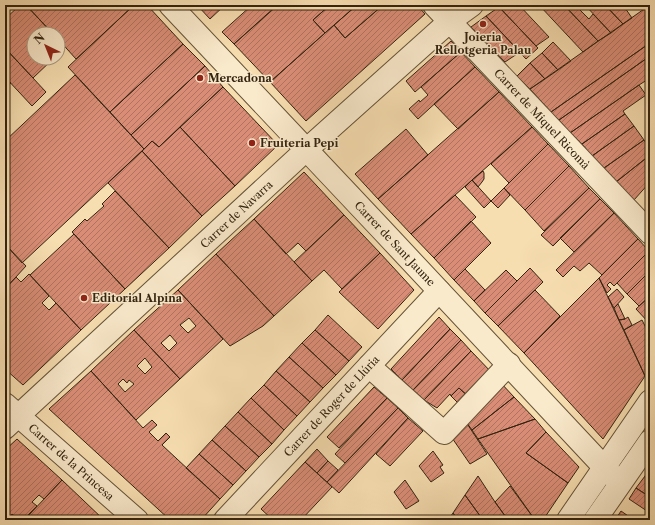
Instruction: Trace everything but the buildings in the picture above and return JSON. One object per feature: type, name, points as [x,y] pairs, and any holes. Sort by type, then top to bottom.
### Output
[{"type":"street","name":"Carrer de Sant Jaume","points":[[170,5],[620,483]]},
{"type":"street","name":"Carrer de Miquel Ricomà","points":[[434,5],[650,233]]},
{"type":"street","name":"Carrer de Navarra","points":[[9,416],[450,21],[472,5]]},
{"type":"street","name":"Carrer de Roger de Llúria","points":[[225,520],[439,291]]},
{"type":"street","points":[[369,366],[444,433],[509,364]]},
{"type":"street","points":[[568,520],[650,401]]},
{"type":"street","name":"Carrer de la Princesa","points":[[9,416],[137,520]]},
{"type":"street","points":[[595,520],[650,441]]},
{"type":"place","name":"Joieria Rellotgeria Palau","points":[[483,24]]},
{"type":"place","name":"Mercadona","points":[[200,78]]},
{"type":"place","name":"Fruiteria Pepi","points":[[252,143]]},
{"type":"place","name":"Editorial Alpina","points":[[84,298]]}]
